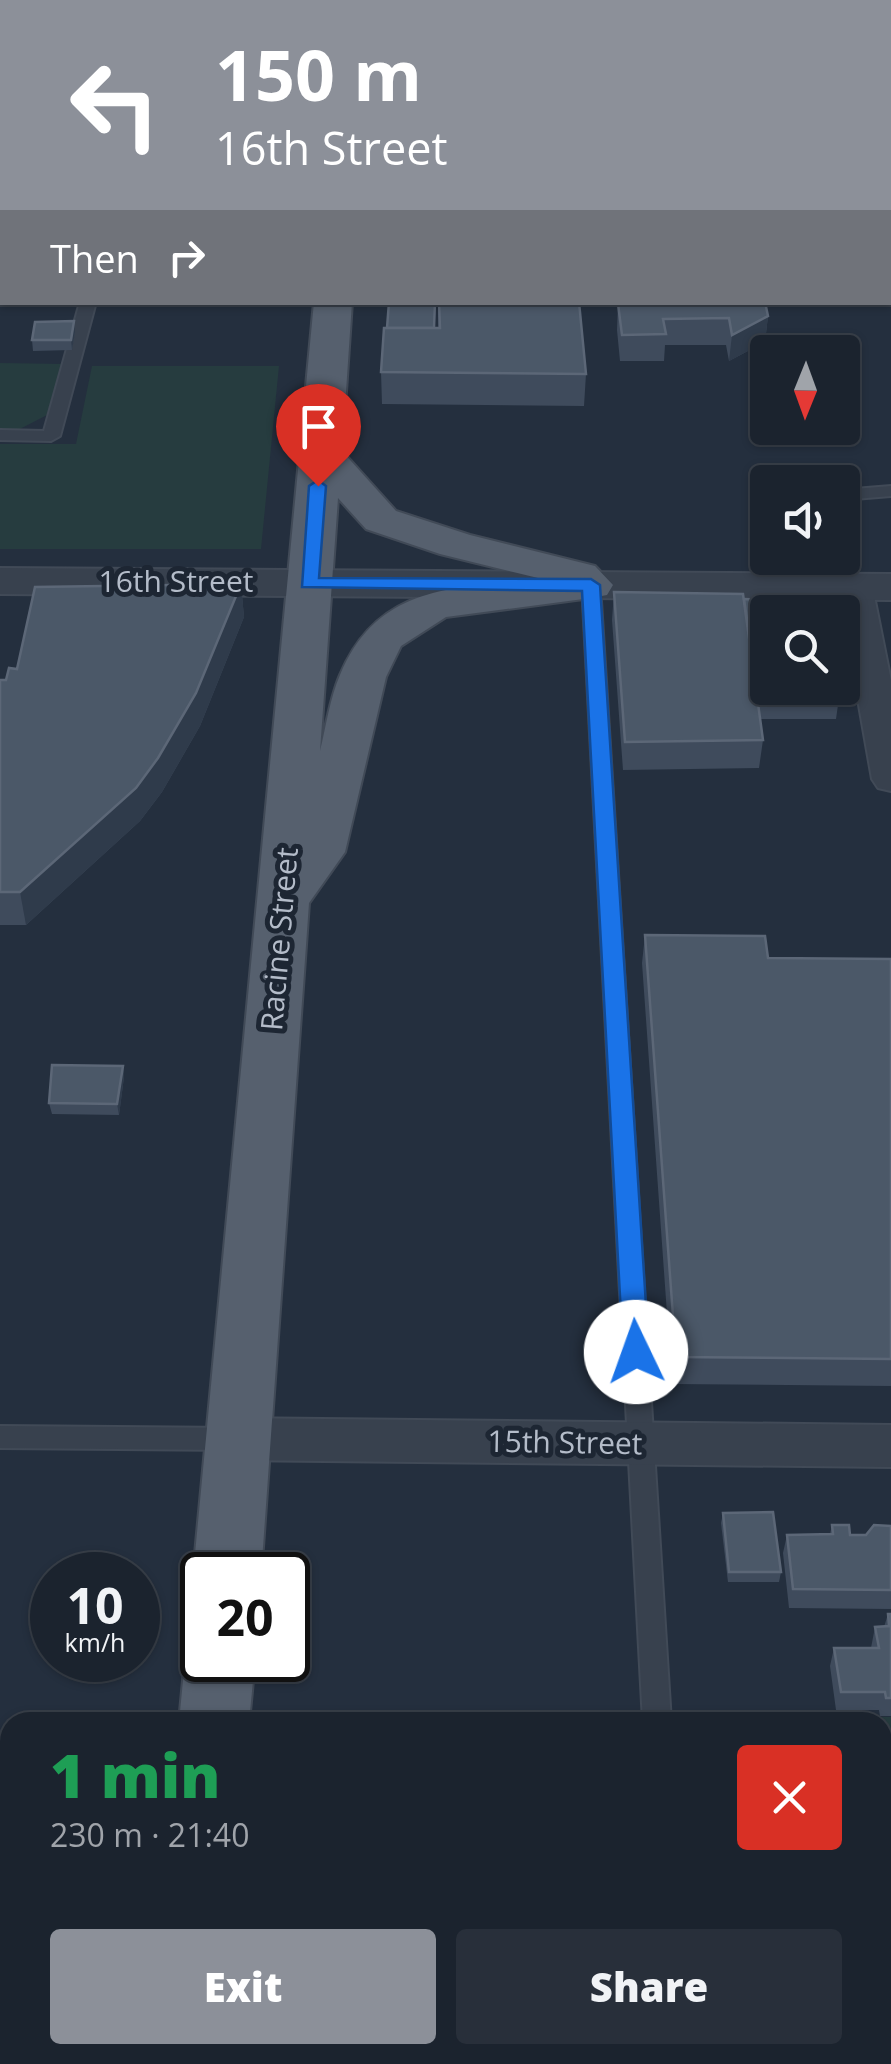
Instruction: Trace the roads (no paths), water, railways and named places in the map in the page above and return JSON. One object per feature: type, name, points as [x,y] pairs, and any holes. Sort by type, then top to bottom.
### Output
[{"type":"main road","name":"Racine Street","points":[[229,1552],[333,305]]},
{"type":"main road","points":[[320,452],[381,520],[456,545],[608,585]]},
{"type":"main road","points":[[283,900],[320,852],[362,677],[382,638],[434,605],[608,585]]},
{"type":"main road","points":[[215,1712],[218,1682]]},
{"type":"street","name":"16th Street","points":[[0,581],[608,585],[761,575]]},
{"type":"street","name":"16th Street","points":[[820,575],[873,587]]},
{"type":"street","points":[[873,587],[891,779]]},
{"type":"street","name":"15th Street","points":[[239,1439],[891,1446]]},
{"type":"lane","points":[[0,435],[50,436],[87,305]]},
{"type":"lane","points":[[860,494],[891,491]]},
{"type":"lane","points":[[608,585],[641,1444],[656,1712]]},
{"type":"lane","points":[[0,1437],[239,1439]]}]
